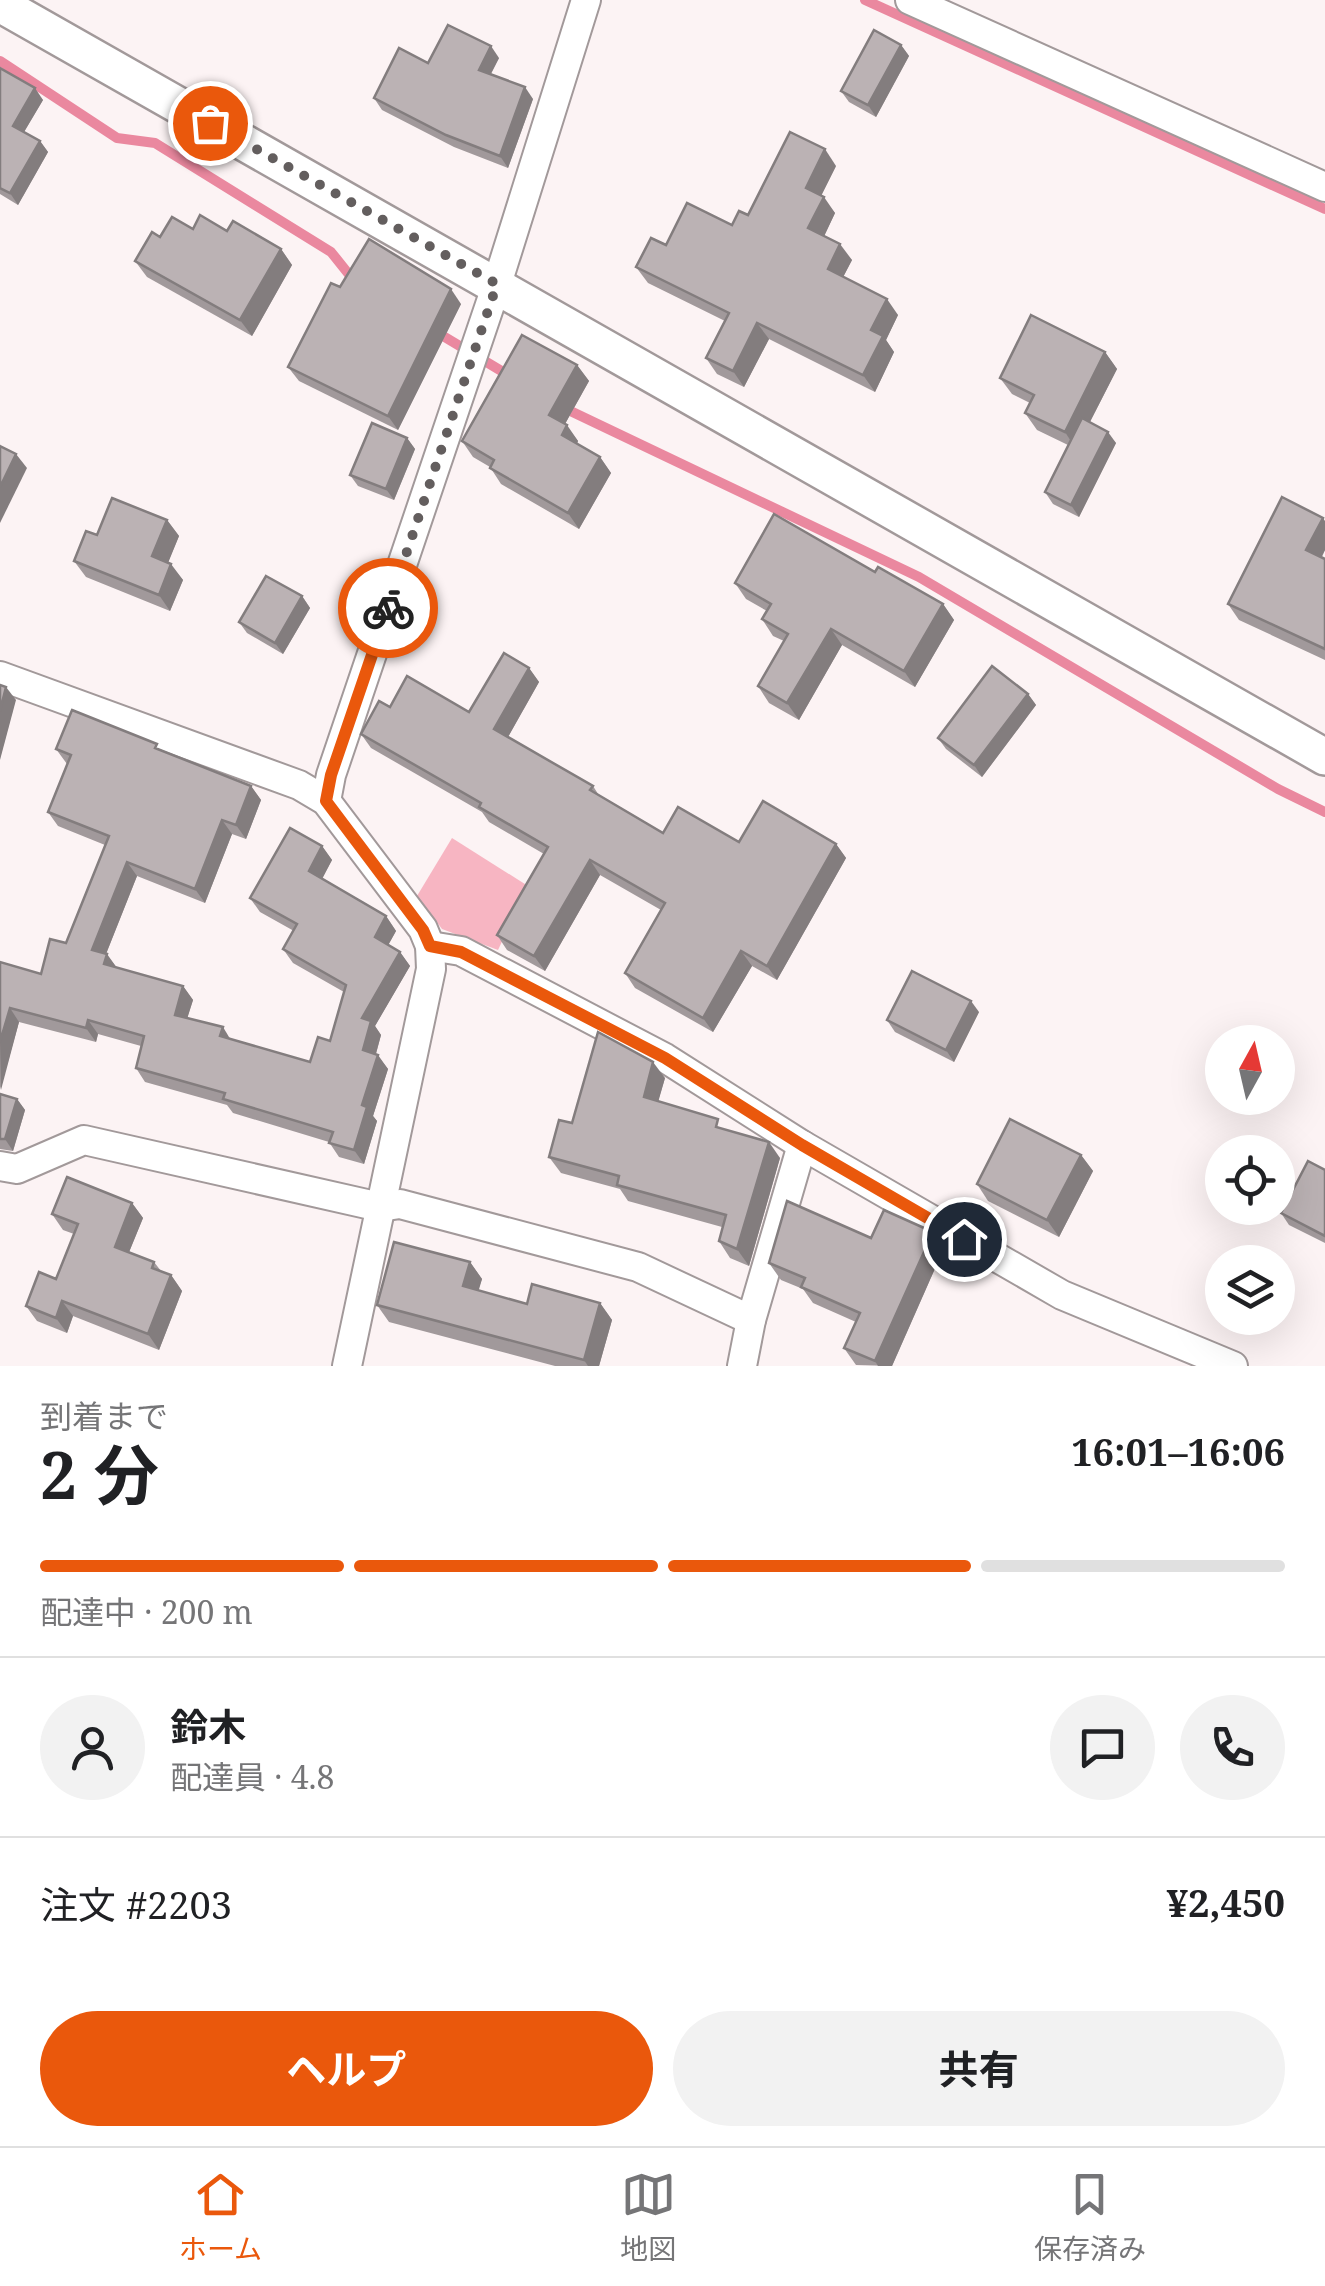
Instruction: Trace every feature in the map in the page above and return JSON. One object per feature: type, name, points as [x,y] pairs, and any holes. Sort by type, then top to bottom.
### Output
[{"type":"street","points":[[326,801],[331,775],[497,284],[586,0]]},
{"type":"street","points":[[910,0],[1325,187]]},
{"type":"street","points":[[0,4],[1325,757]]},
{"type":"street","points":[[0,676],[298,784],[326,801],[423,930],[430,946],[431,969],[347,1366]]},
{"type":"street","points":[[430,946],[461,952],[665,1058],[802,1145],[1062,1295],[1233,1366]]},
{"type":"street","points":[[0,1166],[17,1169],[84,1140],[380,1207],[400,1204],[638,1266],[751,1320]]},
{"type":"street","points":[[742,1366],[751,1320],[802,1145]]},
{"type":"shaded area","points":[[452,838],[528,886],[498,950],[442,929],[417,896]]},
{"type":"building","points":[[448,25],[491,46],[479,70],[525,87],[500,156],[446,135],[374,98],[399,48],[428,63]]},
{"type":"building","points":[[874,30],[901,45],[868,105],[841,91]]},
{"type":"building","points":[[0,68],[35,88],[13,126],[40,141],[10,193],[0,188]]},
{"type":"building","points":[[790,132],[825,149],[806,188],[824,197],[808,228],[840,244],[828,269],[887,299],[871,330],[883,336],[863,375],[757,323],[733,371],[706,358],[729,313],[636,267],[651,238],[666,245],[687,203],[732,225],[739,211],[748,215]]},
{"type":"building","points":[[200,215],[227,231],[233,221],[281,249],[240,320],[135,261],[152,232],[160,237],[172,217],[193,229]]},
{"type":"building","points":[[369,239],[451,289],[388,416],[288,367],[331,283],[340,287]]},
{"type":"building","points":[[1031,315],[1105,352],[1065,432],[1025,413],[1034,395],[1000,378]]},
{"type":"building","points":[[522,335],[577,365],[549,415],[567,425],[562,435],[600,457],[568,513],[490,468],[494,460],[462,441]]},
{"type":"building","points":[[1082,418],[1108,432],[1071,505],[1045,492]]},
{"type":"building","points":[[372,423],[407,438],[386,489],[350,475]]},
{"type":"building","points":[[0,446],[16,454],[0,487]]},
{"type":"building","points":[[1282,497],[1323,518],[1306,550],[1325,559],[1325,649],[1228,604]]},
{"type":"building","points":[[112,498],[167,520],[152,556],[171,564],[159,595],[74,561],[86,531],[97,535]]},
{"type":"building","points":[[774,514],[875,572],[878,567],[943,604],[904,671],[831,629],[787,703],[758,686],[788,634],[762,619],[771,604],[735,583]]},
{"type":"building","points":[[266,576],[302,596],[275,643],[239,622]]},
{"type":"building","points":[[504,653],[529,668],[494,729],[593,786],[590,790],[663,833],[678,807],[739,842],[763,801],[836,844],[767,966],[741,951],[703,1018],[625,973],[665,903],[590,860],[534,956],[497,935],[548,847],[479,807],[481,803],[361,734],[379,701],[390,707],[407,676],[469,712]]},
{"type":"building","points":[[992,666],[1028,694],[974,765],[938,738]]},
{"type":"building","points":[[0,685],[6,687],[0,711]]},
{"type":"building","points":[[72,710],[251,786],[236,825],[222,820],[195,889],[127,862],[92,950],[107,954],[104,964],[183,986],[175,1015],[223,1027],[220,1036],[310,1062],[318,1037],[330,1041],[346,985],[283,949],[297,924],[250,898],[290,828],[322,846],[309,871],[386,916],[375,937],[400,952],[362,1018],[371,1021],[363,1050],[378,1055],[362,1105],[367,1107],[354,1150],[329,1143],[333,1132],[223,1099],[225,1093],[136,1068],[144,1036],[88,1020],[86,1028],[10,1008],[0,1042],[0,962],[41,974],[50,939],[66,943],[109,836],[48,812],[71,755],[56,749]]},
{"type":"building","points":[[912,971],[971,1001],[946,1050],[887,1020]]},
{"type":"building","points":[[598,1032],[653,1062],[644,1097],[718,1119],[716,1127],[769,1142],[737,1249],[719,1241],[726,1215],[617,1185],[619,1176],[549,1157],[559,1120],[572,1123]]},
{"type":"building","points":[[0,1094],[17,1099],[5,1139],[0,1139]]},
{"type":"building","points":[[1010,1119],[1081,1155],[1047,1220],[977,1184]]},
{"type":"building","points":[[1308,1161],[1325,1170],[1325,1236],[1295,1220],[1295,1186]]},
{"type":"building","points":[[67,1177],[132,1203],[115,1247],[154,1262],[152,1268],[171,1275],[148,1334],[62,1301],[56,1318],[26,1306],[39,1272],[56,1279],[78,1224],[52,1214]]},
{"type":"building","points":[[787,1201],[871,1238],[884,1210],[933,1232],[875,1361],[844,1348],[860,1313],[801,1287],[805,1278],[769,1263]]},
{"type":"building","points":[[394,1242],[470,1262],[463,1286],[527,1304],[532,1284],[600,1303],[584,1360],[377,1305]]},
{"type":"waterway","points":[[865,0],[1325,209]]},
{"type":"waterway","points":[[0,61],[117,138],[155,143],[331,252],[355,282]]},
{"type":"waterway","points":[[433,330],[513,378]]},
{"type":"waterway","points":[[562,407],[919,577],[1278,789],[1325,812]]},
{"type":"way so far","points":[[210,123],[497,284],[388,608]]},
{"type":"route","points":[[388,608],[331,775],[326,801],[423,930],[430,946],[461,952],[665,1058],[802,1145],[964,1239]]}]
